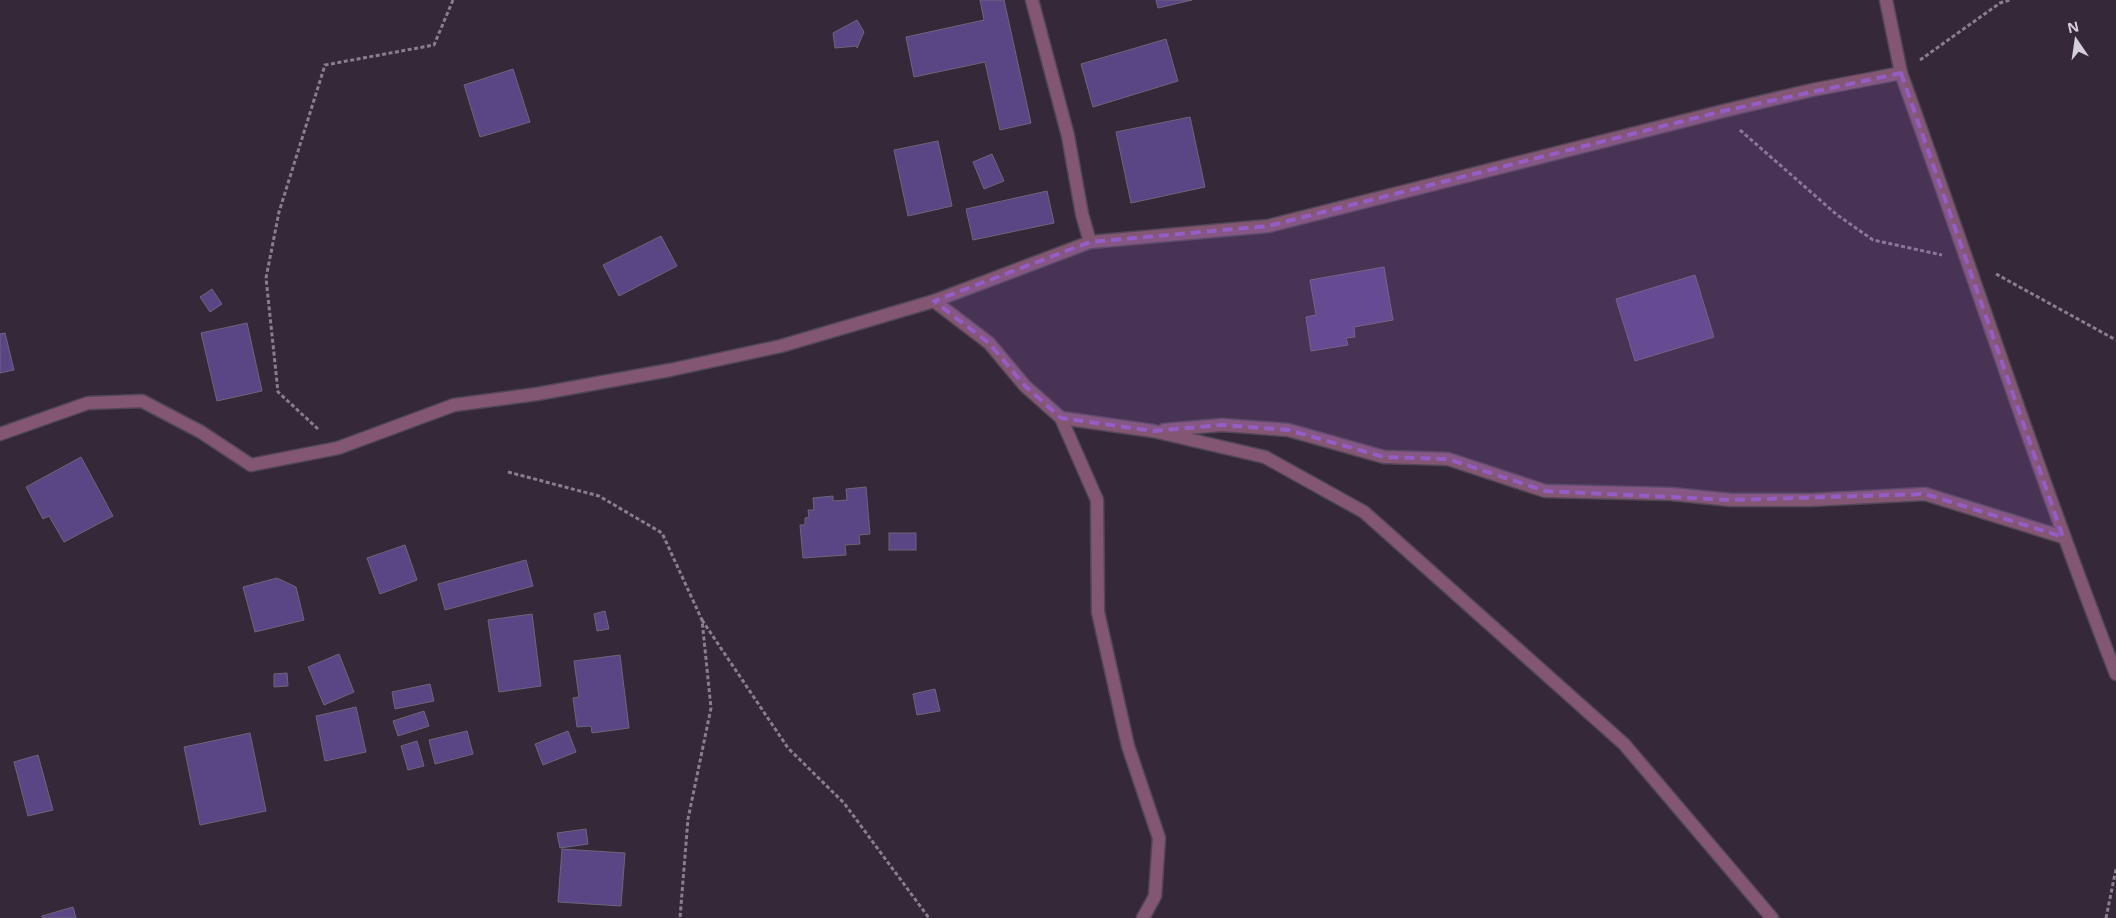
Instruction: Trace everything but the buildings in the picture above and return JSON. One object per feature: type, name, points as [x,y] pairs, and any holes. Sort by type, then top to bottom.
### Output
[{"type":"street","points":[[1032,0],[1068,136],[1082,214],[1090,242]]},
{"type":"street","points":[[1886,0],[1901,73],[1968,258],[2063,537],[2116,674]]},
{"type":"street","points":[[0,434],[88,403],[142,401],[200,432],[251,465],[338,448],[454,405],[537,394],[679,368],[781,346],[934,301],[1090,242],[1268,226],[1723,111],[1812,90],[1901,73]]},
{"type":"street","points":[[934,301],[990,343],[1026,386],[1061,418],[1097,500],[1098,612],[1128,746],[1159,838],[1155,896],[1143,918]]},
{"type":"street","points":[[1061,418],[1153,430],[1265,458],[1364,512],[1624,744],[1772,918]]},
{"type":"street","points":[[1153,430],[1222,425],[1288,430],[1384,457],[1448,459],[1545,491],[1671,494],[1731,500],[1811,500],[1925,494],[2063,537]]},
{"type":"path","points":[[338,448],[278,392],[266,278],[279,212],[325,65],[434,45],[453,0]]},
{"type":"path","points":[[1901,73],[2000,4],[2010,0]]},
{"type":"path","points":[[1723,111],[1744,134],[1836,214],[1873,240],[1940,255],[1968,258],[2116,340]]},
{"type":"path","points":[[508,472],[599,496],[662,533],[702,620],[788,748],[844,803],[930,918]]},
{"type":"path","points":[[680,918],[688,819],[711,708],[702,620]]},
{"type":"path","points":[[2106,918],[2116,869]]},
{"type":"highlighted area","points":[[1901,73],[2063,537],[1925,494],[1731,500],[1545,491],[1448,459],[1384,457],[1288,430],[1222,425],[1153,431],[1061,418],[1025,386],[989,343],[934,301],[1090,242],[1268,226],[1723,111]]}]
